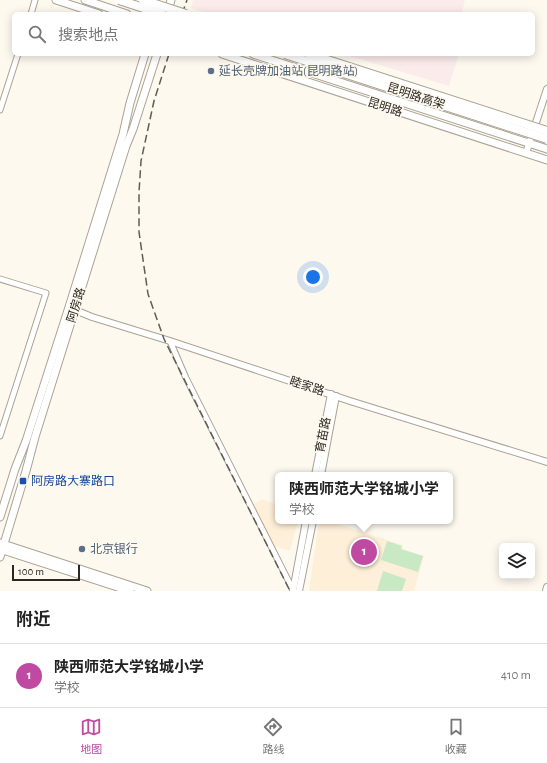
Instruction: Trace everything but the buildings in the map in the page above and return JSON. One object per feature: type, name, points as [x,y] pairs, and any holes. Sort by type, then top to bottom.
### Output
[{"type":"highway","points":[[119,0],[156,12]]},
{"type":"highway","points":[[143,0],[180,12]]},
{"type":"highway","name":"昆明路高架","points":[[291,56],[547,139]]},
{"type":"highway","name":"昆明路高架","points":[[315,56],[547,131]]},
{"type":"main road","points":[[56,0],[93,12]]},
{"type":"main road","points":[[85,0],[121,12]]},
{"type":"main road","points":[[159,12],[163,0]]},
{"type":"main road","points":[[168,12],[171,0]]},
{"type":"main road","name":"阿房路","points":[[1,549],[18,499],[144,56]]},
{"type":"main road","name":"阿房路","points":[[0,517],[15,469],[72,308],[156,56]]},
{"type":"main road","name":"昆明路","points":[[228,56],[547,160]]},
{"type":"main road","name":"昆明路","points":[[260,56],[547,149]]},
{"type":"main road","points":[[140,71],[151,74]]},
{"type":"main road","points":[[7,496],[18,499]]},
{"type":"main road","points":[[1,549],[130,591]]},
{"type":"main road","points":[[1,549],[147,591]]},
{"type":"street","points":[[32,12],[35,0]]},
{"type":"street","points":[[0,110],[17,56]]},
{"type":"street","points":[[526,153],[547,89]]},
{"type":"street","points":[[0,279],[46,293],[0,436]]},
{"type":"street","name":"睦家路","points":[[72,308],[92,317],[170,341],[350,401],[547,462]]},
{"type":"street","points":[[170,341],[186,378],[295,591]]},
{"type":"street","name":"育苗路","points":[[316,472],[334,395]]},
{"type":"street","name":"育苗路","points":[[321,472],[334,395]]},
{"type":"street","points":[[295,591],[306,524]]},
{"type":"street","points":[[295,591],[312,524]]},
{"type":"street","points":[[546,591],[547,587]]},
{"type":"shaded area","points":[[193,0],[465,0],[462,12],[203,12],[191,8]]},
{"type":"shaded area","points":[[350,56],[458,56],[449,86]]},
{"type":"shaded area","points":[[262,499],[275,504],[275,524],[297,524],[290,551],[274,546],[252,505]]},
{"type":"shaded area","points":[[319,524],[337,524],[403,545],[402,549],[424,556],[414,591],[309,591]]},
{"type":"green space","points":[[387,541],[402,546],[401,549],[423,556],[418,572],[381,560]]},
{"type":"green space","points":[[383,571],[406,579],[402,591],[377,591]]},
{"type":"railway","points":[[183,12],[187,0]]},
{"type":"railway","points":[[168,56],[154,101],[141,161],[139,232],[148,294],[164,339],[290,591]]},
{"type":"place","name":"延长壳牌加油站(昆明路站)","points":[[211,71]]},
{"type":"place","name":"阿房路大寨路口","points":[[23,481]]},
{"type":"place","name":"北京银行","points":[[82,549]]},
{"type":"place","name":"陕西师范大学铭城小学","points":[[364,552]]}]
